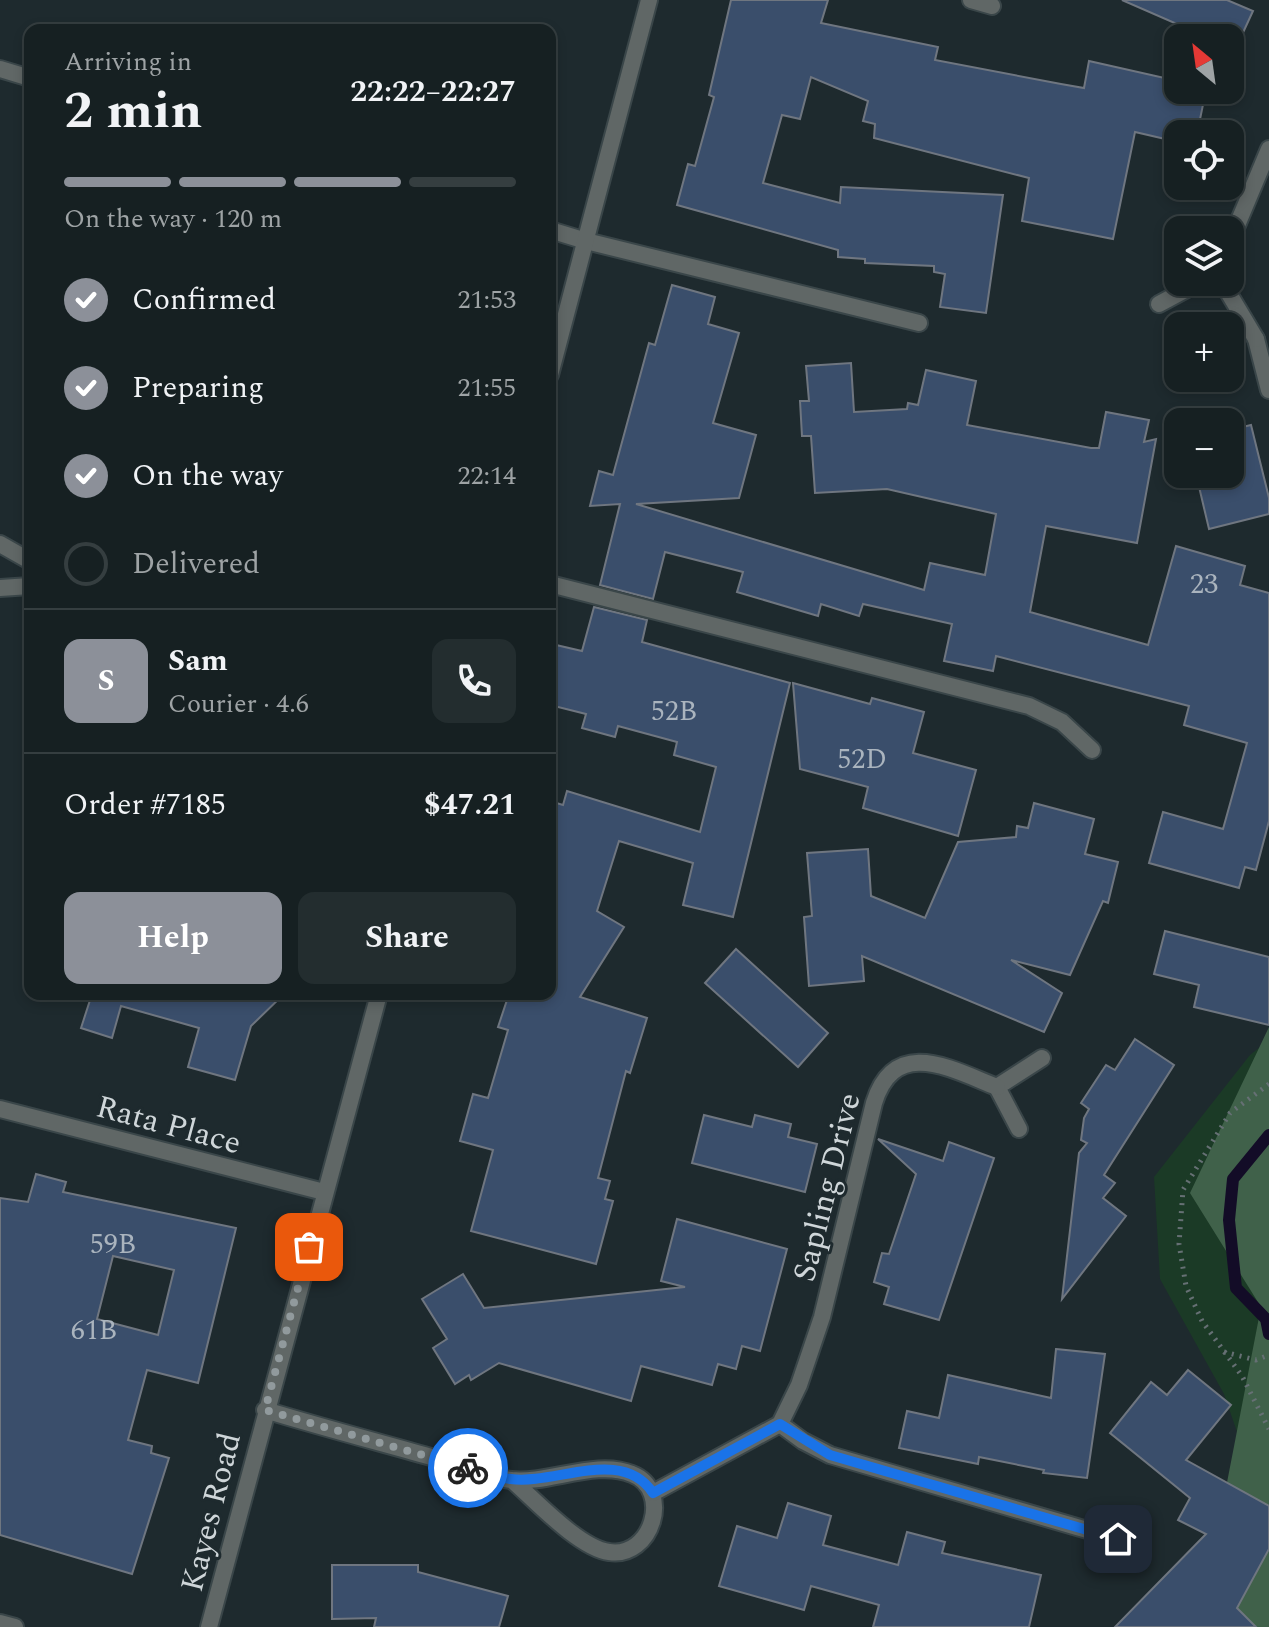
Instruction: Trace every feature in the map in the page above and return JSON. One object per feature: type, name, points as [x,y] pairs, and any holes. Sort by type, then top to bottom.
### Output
[{"type":"street","points":[[556,353],[649,0]]},
{"type":"street","points":[[971,0],[992,6]]},
{"type":"street","points":[[0,69],[24,76]]},
{"type":"street","points":[[1241,216],[1269,149]]},
{"type":"street","points":[[556,232],[919,323]]},
{"type":"street","points":[[1159,304],[1174,296]]},
{"type":"street","points":[[1230,296],[1256,339],[1269,390]]},
{"type":"street","points":[[0,544],[24,558]]},
{"type":"street","points":[[0,588],[24,586]]},
{"type":"street","points":[[556,586],[1029,706],[1062,722],[1092,750]]},
{"type":"street","name":"Kayes Road","points":[[209,1627],[377,1000]]},
{"type":"street","points":[[1019,1129],[997,1087],[1042,1058]]},
{"type":"street","name":"Sapling Drive","points":[[780,1424],[799,1385],[822,1317],[878,1089],[895,1069],[918,1062],[933,1063],[997,1087]]},
{"type":"street","name":"Rata Place","points":[[0,1109],[324,1192]]},
{"type":"street","points":[[265,1410],[512,1480],[625,1471],[645,1482],[653,1493],[654,1518],[643,1540],[622,1552],[609,1553],[583,1541],[512,1480]]},
{"type":"street","points":[[653,1493],[780,1424],[830,1455],[1118,1539]]},
{"type":"street","points":[[0,1623],[15,1627]]},
{"type":"path","points":[[1269,1084],[1230,1113],[1183,1190],[1179,1244],[1186,1286],[1202,1321],[1242,1376],[1269,1429]]},
{"type":"path","points":[[1224,1352],[1256,1360],[1269,1355]]},
{"type":"green space","points":[[1269,1027],[1269,1627],[1199,1627],[1261,1307],[1190,1193]]},
{"type":"green space","points":[[1269,1040],[1269,1525],[1224,1394],[1160,1279],[1154,1177],[1250,1055]]},
{"type":"building","points":[[731,0],[828,0],[821,23],[938,47],[935,60],[1084,88],[1089,61],[1164,78],[1164,104],[1203,104],[1200,120],[1164,120],[1164,139],[1135,132],[1113,239],[1022,221],[1029,178],[874,138],[875,124],[863,121],[868,101],[811,77],[800,119],[782,115],[763,183],[840,203],[841,187],[1003,195],[986,313],[940,307],[945,274],[934,272],[934,266],[865,263],[865,259],[838,257],[838,250],[677,205],[688,164],[695,166],[714,97],[709,95]]},
{"type":"building","points":[[1122,0],[1227,0],[1253,11],[1244,30],[1244,24],[1177,24]]},
{"type":"building","points":[[672,285],[715,297],[708,324],[739,333],[713,423],[756,435],[739,498],[636,504],[924,590],[930,563],[985,575],[996,514],[887,489],[815,493],[811,436],[802,436],[800,401],[809,401],[806,366],[851,363],[854,412],[907,409],[908,403],[918,405],[926,370],[976,381],[967,425],[1099,448],[1106,412],[1149,420],[1144,442],[1156,439],[1137,543],[1046,526],[1030,612],[1148,645],[1176,546],[1245,566],[1240,585],[1269,593],[1269,821],[1256,870],[1245,867],[1239,888],[1149,863],[1163,812],[1223,829],[1247,743],[1184,725],[1189,706],[996,656],[993,671],[944,661],[952,624],[863,604],[859,616],[821,604],[818,616],[737,592],[743,572],[665,552],[653,599],[600,585],[620,504],[590,506],[599,471],[613,475],[649,343],[655,345]]},
{"type":"building","points":[[1251,425],[1269,498],[1269,514],[1209,529],[1199,488],[1244,488],[1244,427]]},
{"type":"building","points":[[594,607],[647,620],[642,642],[790,683],[733,917],[683,905],[693,863],[619,841],[597,911],[624,927],[580,997],[647,1018],[630,1073],[626,1071],[598,1178],[610,1181],[605,1199],[613,1201],[596,1264],[471,1231],[493,1150],[460,1141],[473,1094],[488,1098],[508,1030],[498,1027],[507,1000],[556,1000],[556,803],[563,805],[567,791],[700,832],[716,767],[674,755],[677,742],[618,726],[615,737],[582,728],[586,714],[556,706],[556,645],[582,651]]},
{"type":"building","points":[[793,683],[870,704],[872,698],[924,712],[913,753],[976,770],[958,836],[863,808],[868,787],[800,769]]},
{"type":"building","points":[[1034,803],[1094,819],[1085,854],[1118,862],[1108,903],[1103,901],[1070,975],[1011,960],[1062,993],[1044,1032],[862,956],[864,981],[809,986],[804,917],[812,916],[807,853],[868,849],[871,896],[925,918],[958,842],[1016,837],[1017,826],[1028,828]]},
{"type":"building","points":[[1165,931],[1269,957],[1269,1025],[1194,1007],[1199,985],[1154,974]]},
{"type":"building","points":[[736,949],[828,1033],[798,1067],[705,983]]},
{"type":"building","points":[[90,1000],[278,1000],[251,1026],[235,1080],[188,1067],[199,1028],[121,1006],[112,1038],[81,1028]]},
{"type":"building","points":[[1135,1039],[1174,1065],[1104,1175],[1115,1183],[1103,1198],[1126,1216],[1062,1299],[1079,1153],[1087,1143],[1081,1140],[1084,1118],[1089,1109],[1081,1103],[1106,1065],[1115,1070]]},
{"type":"building","points":[[704,1115],[752,1127],[755,1115],[791,1124],[788,1137],[817,1144],[805,1192],[692,1163]]},
{"type":"building","points":[[878,1139],[943,1161],[949,1142],[994,1158],[939,1320],[884,1304],[889,1287],[874,1282],[882,1253],[889,1254],[916,1174]]},
{"type":"building","points":[[36,1174],[66,1182],[63,1192],[236,1228],[198,1383],[147,1370],[128,1440],[152,1446],[151,1453],[169,1458],[132,1574],[0,1535],[0,1198],[28,1202]],"holes":[[[113,1256],[174,1270],[158,1335],[97,1319]]]},
{"type":"building","points":[[677,1219],[787,1249],[760,1351],[742,1346],[736,1369],[718,1364],[712,1385],[641,1366],[631,1401],[499,1363],[471,1380],[469,1375],[455,1384],[433,1348],[447,1339],[422,1299],[463,1274],[484,1308],[685,1287],[661,1281]]},
{"type":"building","points":[[1056,1349],[1105,1354],[1087,1478],[1043,1473],[1044,1470],[979,1457],[978,1464],[899,1448],[907,1411],[939,1418],[948,1375],[1051,1398]]},
{"type":"building","points":[[1188,1370],[1231,1405],[1186,1460],[1269,1506],[1269,1549],[1237,1608],[1256,1627],[1115,1627],[1206,1534],[1178,1520],[1190,1498],[1110,1433],[1151,1382],[1167,1395]]},
{"type":"building","points":[[788,1503],[831,1516],[823,1545],[898,1565],[907,1532],[945,1542],[942,1553],[1041,1575],[1029,1627],[873,1627],[879,1605],[811,1586],[804,1610],[719,1586],[737,1526],[777,1538]]},
{"type":"building","points":[[332,1565],[418,1565],[418,1572],[508,1596],[499,1627],[374,1627],[376,1618],[332,1619]]},
{"type":"waterway","points":[[1269,1135],[1233,1179],[1229,1220],[1236,1288],[1266,1319],[1269,1334]]},
{"type":"way so far","points":[[309,1247],[265,1410],[468,1468]]},
{"type":"route","points":[[468,1468],[512,1480],[607,1470],[625,1471],[645,1482],[653,1493],[780,1424],[830,1455],[1118,1539]]}]
